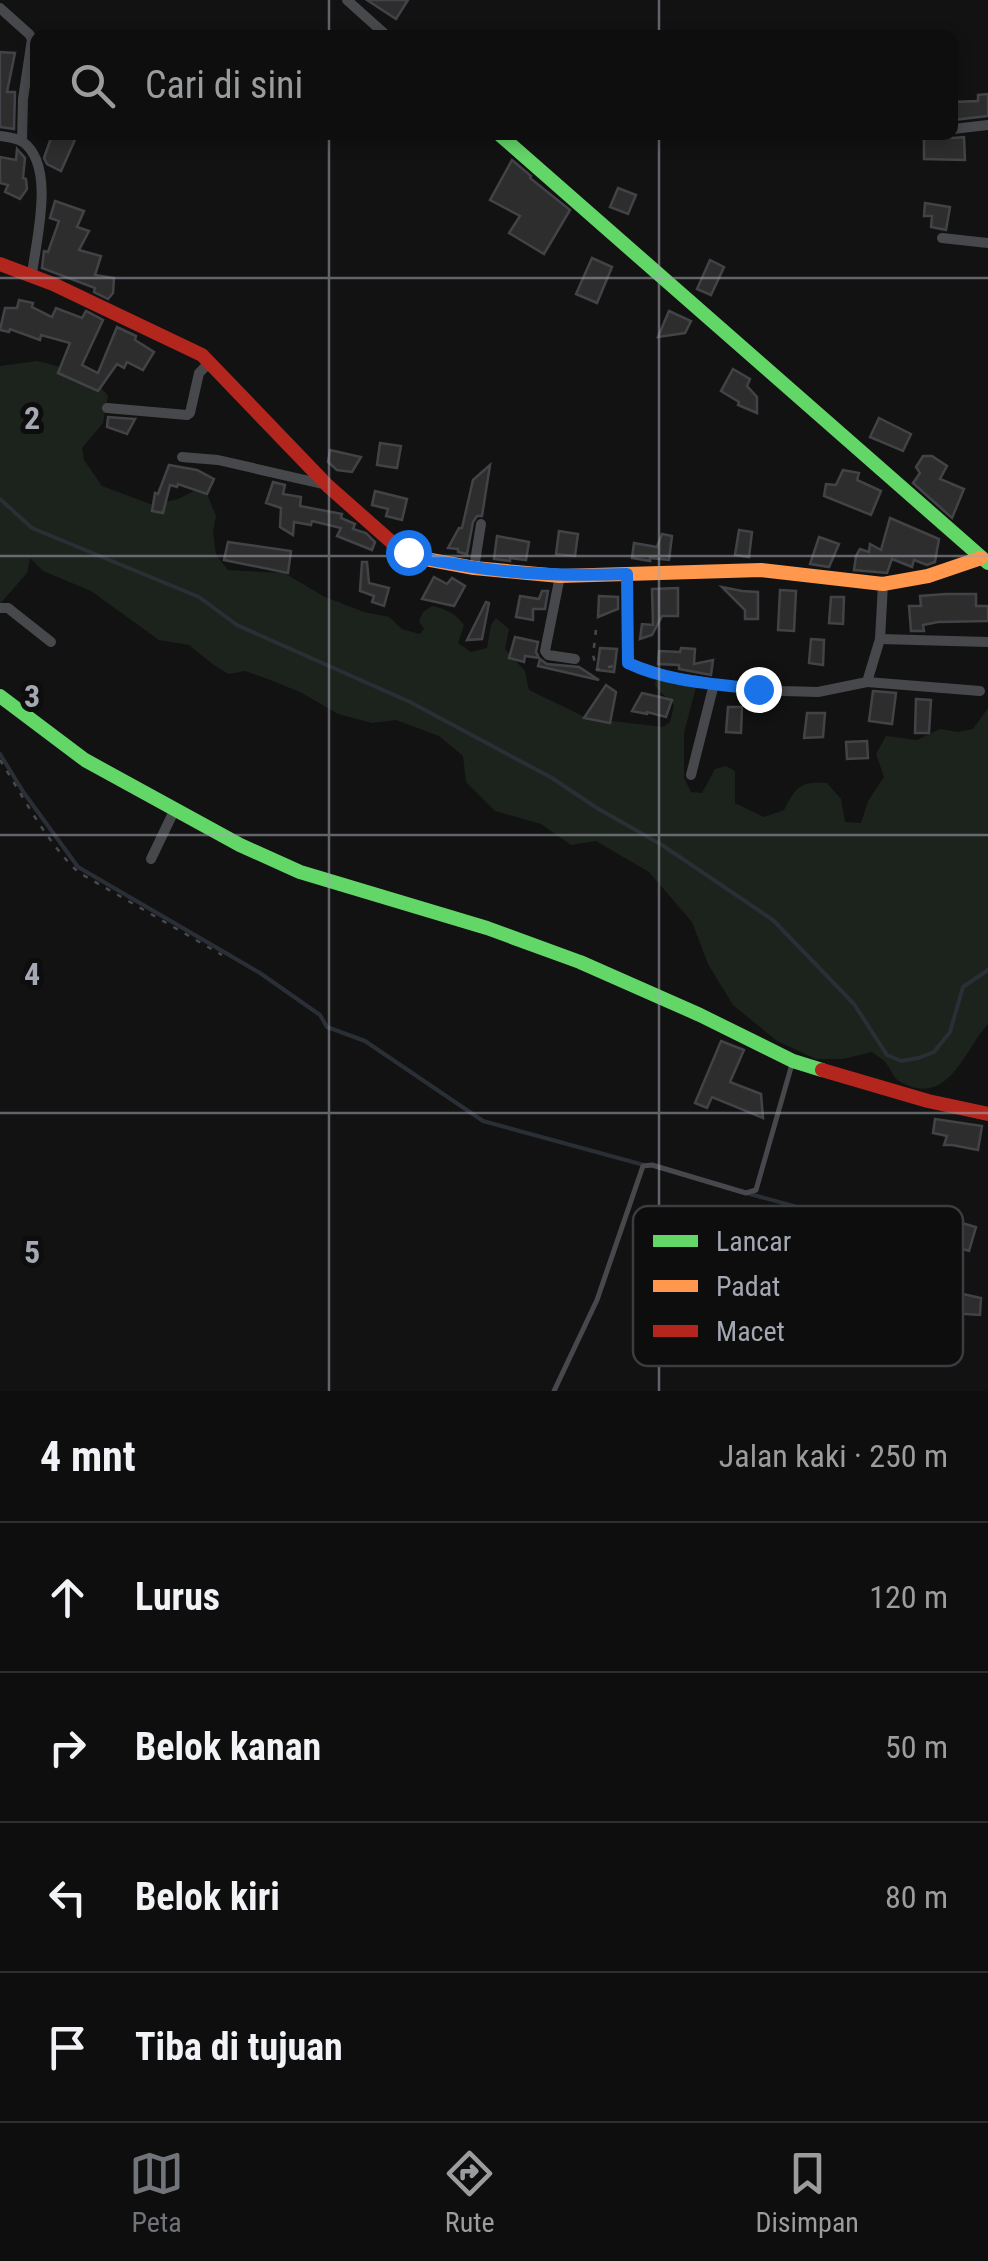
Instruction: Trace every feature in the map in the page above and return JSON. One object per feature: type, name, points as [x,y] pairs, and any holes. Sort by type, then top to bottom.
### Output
[{"type":"street","points":[[346,0],[380,30]]},
{"type":"street","points":[[0,8],[30,35]]},
{"type":"street","points":[[22,141],[30,52]]},
{"type":"street","points":[[958,128],[988,126]]},
{"type":"street","points":[[0,136],[22,141],[32,153],[41,178],[32,274]]},
{"type":"street","points":[[506,140],[985,561]]},
{"type":"street","points":[[942,238],[988,243]]},
{"type":"street","points":[[0,264],[32,274],[188,347],[209,363],[328,486],[396,546],[423,559],[560,576],[761,570],[882,584],[985,561]]},
{"type":"street","points":[[107,408],[187,415],[199,373],[209,363]]},
{"type":"street","points":[[182,457],[218,460],[328,486]]},
{"type":"street","points":[[474,568],[481,524]]},
{"type":"street","points":[[627,574],[628,663],[667,676],[714,684],[818,692],[866,682],[980,691]]},
{"type":"street","points":[[560,576],[545,651],[575,659]]},
{"type":"street","points":[[866,682],[880,639],[882,584]]},
{"type":"street","points":[[0,608],[8,608],[51,642]]},
{"type":"street","points":[[880,639],[988,642]]},
{"type":"street","points":[[690,775],[714,684]]},
{"type":"street","points":[[0,696],[85,760],[240,845],[300,872],[487,928],[580,962],[792,1060],[928,1101],[988,1114]]},
{"type":"street","points":[[151,858],[174,810]]},
{"type":"lane","points":[[554,1391],[596,1300],[643,1166],[652,1165],[746,1194],[756,1190],[792,1060]]},
{"type":"path","points":[[596,630],[593,654],[597,670],[628,663]]},
{"type":"path","points":[[0,760],[19,794],[75,869],[222,955]]},
{"type":"shaded area","points":[[37,361],[86,377],[108,396],[103,423],[82,448],[84,460],[102,486],[153,505],[196,490],[207,494],[216,516],[216,555],[228,570],[284,573],[325,597],[389,617],[402,629],[420,634],[424,629],[419,621],[423,612],[432,606],[442,609],[464,625],[458,643],[471,652],[487,648],[496,618],[509,629],[505,649],[525,671],[529,690],[587,718],[663,727],[670,722],[674,705],[655,686],[656,680],[686,680],[696,687],[684,733],[684,778],[691,792],[702,793],[715,769],[726,766],[735,771],[735,803],[764,817],[784,810],[800,787],[827,783],[841,799],[845,822],[861,823],[868,801],[884,777],[876,754],[886,736],[917,740],[940,729],[973,729],[988,708],[988,1024],[953,1073],[930,1088],[916,1088],[897,1079],[872,1052],[843,1059],[816,1059],[777,1041],[733,1005],[708,964],[692,922],[649,872],[596,841],[571,845],[541,824],[495,811],[466,782],[463,756],[439,736],[396,720],[372,723],[338,714],[268,679],[245,671],[229,674],[189,645],[159,640],[91,591],[43,571],[30,558],[27,573],[0,604],[0,366]]},
{"type":"building","points":[[367,0],[408,0],[396,19]]},
{"type":"building","points":[[0,52],[15,53],[7,92],[15,92],[14,129],[0,127]]},
{"type":"building","points":[[988,94],[988,116],[958,119],[958,102],[978,101],[978,95]]},
{"type":"building","points":[[964,137],[965,160],[924,159],[924,140]]},
{"type":"building","points":[[50,140],[75,140],[61,171],[44,158]]},
{"type":"building","points":[[17,149],[25,158],[23,178],[27,189],[20,199],[5,192],[8,185],[0,183],[0,157],[16,160]]},
{"type":"building","points":[[512,160],[570,210],[544,254],[509,233],[520,216],[490,200]]},
{"type":"building","points":[[618,188],[636,195],[628,214],[610,207]]},
{"type":"building","points":[[55,201],[84,211],[77,227],[89,231],[79,250],[101,256],[95,275],[114,278],[113,293],[108,299],[94,292],[95,288],[42,268],[44,251],[48,252],[59,221],[50,218]]},
{"type":"building","points":[[925,203],[950,207],[946,230],[931,227],[932,216],[924,216]]},
{"type":"building","points":[[592,258],[612,267],[597,303],[576,294]]},
{"type":"building","points":[[710,260],[724,267],[711,295],[697,289]]},
{"type":"building","points":[[19,300],[33,303],[32,307],[52,317],[56,308],[82,318],[86,311],[103,320],[82,365],[98,373],[117,327],[136,336],[135,340],[154,352],[143,370],[127,362],[124,368],[117,364],[98,391],[58,373],[70,343],[0,330],[5,308],[17,308]]},
{"type":"building","points":[[669,311],[691,321],[685,333],[658,337]]},
{"type":"building","points":[[733,369],[750,379],[747,386],[757,397],[757,413],[738,405],[721,391]]},
{"type":"building","points":[[108,417],[135,419],[127,434],[107,427]]},
{"type":"building","points":[[879,418],[911,434],[903,451],[870,437]]},
{"type":"building","points":[[380,443],[401,446],[397,468],[377,465]]},
{"type":"building","points":[[330,450],[361,457],[352,472],[337,470],[328,462]]},
{"type":"building","points":[[923,456],[932,456],[947,466],[940,479],[964,489],[952,518],[913,483],[920,473],[916,467]]},
{"type":"building","points":[[169,465],[197,470],[214,479],[207,494],[170,485],[163,513],[152,511],[155,493],[158,494]]},
{"type":"building","points":[[490,465],[482,516],[473,522],[467,554],[448,548],[462,528],[473,480]]},
{"type":"building","points":[[843,470],[859,473],[857,480],[881,491],[871,515],[824,496],[826,484],[836,485]]},
{"type":"building","points":[[273,482],[285,485],[283,494],[301,497],[300,506],[342,514],[341,518],[355,524],[353,529],[366,533],[375,542],[372,550],[337,536],[341,528],[312,521],[311,525],[294,522],[293,535],[280,527],[281,508],[266,503]]},
{"type":"building","points":[[375,491],[407,499],[402,520],[386,516],[388,509],[372,505]]},
{"type":"building","points":[[890,518],[939,539],[935,562],[927,565],[914,560],[912,567],[892,559],[887,573],[854,570],[860,549],[869,552],[870,544],[881,550]]},
{"type":"building","points":[[739,530],[752,532],[749,557],[735,555]]},
{"type":"building","points":[[559,531],[578,534],[575,556],[556,554]]},
{"type":"building","points":[[662,534],[672,536],[669,560],[632,558],[634,543],[657,547]]},
{"type":"building","points":[[497,536],[529,542],[526,560],[494,559]]},
{"type":"building","points":[[819,537],[839,544],[829,567],[810,564]]},
{"type":"building","points":[[228,542],[291,551],[288,573],[224,560]]},
{"type":"building","points":[[362,562],[367,562],[369,583],[389,588],[384,606],[372,602],[374,596],[360,591]]},
{"type":"building","points":[[434,577],[447,584],[452,578],[465,586],[454,606],[422,599]]},
{"type":"building","points":[[722,587],[758,592],[758,619],[745,619],[745,610]]},
{"type":"building","points":[[678,588],[678,616],[662,616],[652,635],[640,639],[642,624],[653,625],[652,589]]},
{"type":"building","points":[[780,590],[796,591],[794,631],[778,630]]},
{"type":"building","points":[[542,591],[548,591],[545,609],[533,609],[533,620],[516,617],[520,596],[539,599]]},
{"type":"building","points":[[976,594],[976,606],[988,606],[988,621],[938,622],[923,625],[924,631],[911,631],[909,606],[921,606],[920,596]]},
{"type":"building","points":[[599,596],[618,597],[618,609],[598,617]]},
{"type":"building","points":[[831,597],[844,597],[843,624],[829,623]]},
{"type":"building","points":[[486,602],[489,603],[482,639],[467,640]]},
{"type":"building","points":[[515,637],[538,642],[539,658],[525,656],[524,662],[509,658]]},
{"type":"building","points":[[811,639],[824,640],[823,665],[809,663]]},
{"type":"building","points":[[600,648],[617,649],[614,672],[597,670]]},
{"type":"building","points":[[681,648],[695,649],[694,664],[713,660],[711,675],[679,669],[679,665],[658,664],[659,651],[680,652]]},
{"type":"building","points":[[540,659],[547,664],[579,667],[599,680],[538,666]]},
{"type":"building","points":[[606,685],[616,692],[610,723],[584,718]]},
{"type":"building","points":[[873,691],[896,693],[892,724],[869,721]]},
{"type":"building","points":[[642,693],[672,700],[666,717],[632,711]]},
{"type":"building","points":[[916,699],[931,700],[929,733],[915,733]]},
{"type":"building","points":[[728,707],[742,707],[741,733],[726,732]]},
{"type":"building","points":[[807,713],[825,713],[823,737],[804,738]]},
{"type":"building","points":[[867,741],[868,758],[847,759],[846,742]]},
{"type":"building","points":[[721,1041],[744,1050],[730,1082],[761,1094],[763,1118],[712,1097],[707,1108],[695,1103]]},
{"type":"building","points":[[935,1119],[982,1126],[978,1150],[944,1145],[947,1136],[933,1133]]},
{"type":"building","points":[[963,1223],[976,1227],[969,1251],[963,1249]]},
{"type":"building","points":[[963,1294],[981,1298],[980,1315],[963,1314]]},
{"type":"waterway","points":[[0,499],[32,528],[199,597],[237,625],[410,702],[552,778],[662,845],[773,920],[854,1004],[887,1055],[901,1061],[934,1052],[950,1032],[963,987],[988,970]]},
{"type":"waterway","points":[[0,754],[78,867],[260,973],[320,1015],[327,1027],[365,1041],[483,1121],[644,1165]]},
{"type":"waterway","points":[[750,1194],[794,1206]]},
{"type":"traffic: fast","points":[[506,140],[988,563]]},
{"type":"traffic: fast","points":[[0,696],[85,760],[240,845],[300,872],[487,928],[580,962],[793,1061],[822,1070]]},
{"type":"traffic: slow","points":[[420,558],[474,568],[560,576],[761,570],[883,584],[928,576],[981,558]]},
{"type":"traffic: jam","points":[[0,264],[53,284],[202,355],[328,486],[396,546],[420,558]]},
{"type":"traffic: jam","points":[[822,1070],[988,1114]]},
{"type":"route","points":[[408,552],[423,559],[492,570],[560,576],[627,574],[628,663],[667,676],[758,689]]}]
